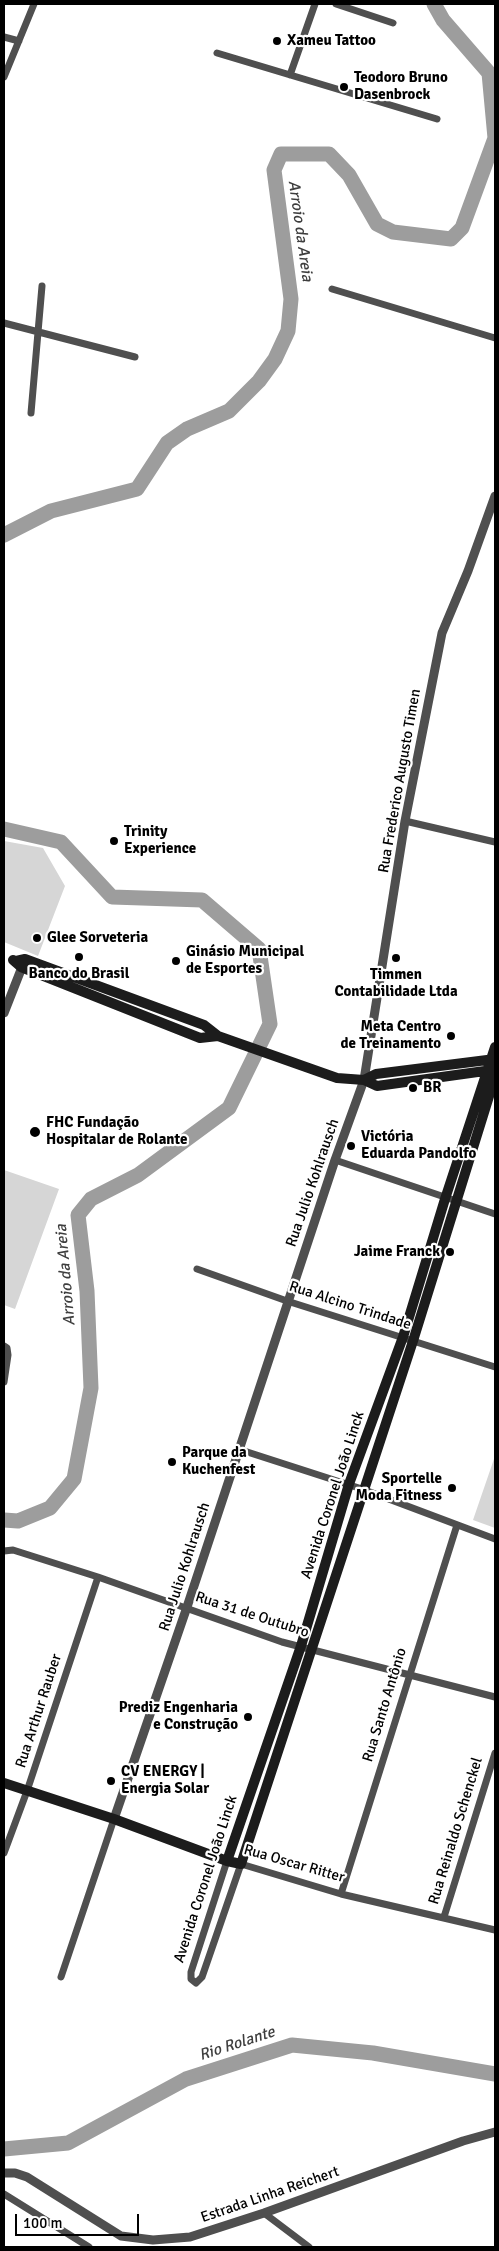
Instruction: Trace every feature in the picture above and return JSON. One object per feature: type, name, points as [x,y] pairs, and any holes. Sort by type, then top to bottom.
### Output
[{"type":"main road","points":[[19,962],[200,1038],[218,1036]]},
{"type":"main road","points":[[19,962],[134,999],[204,1025],[218,1036],[337,1078],[364,1080],[377,1086],[432,1073],[493,1067]]},
{"type":"main road","points":[[128,1009],[134,999]]},
{"type":"main road","name":"Avenida Coronel João Linck","points":[[227,1861],[362,1489],[450,1200],[493,1067],[495,1047]]},
{"type":"main road","name":"Avenida Coronel João Linck","points":[[241,1864],[306,1647],[349,1484],[408,1339]]},
{"type":"main road","name":"Rua Oscar Ritter","points":[[4,1783],[114,1819],[227,1861],[241,1864]]},
{"type":"street","points":[[4,77],[34,4]]},
{"type":"street","points":[[290,75],[315,4]]},
{"type":"street","points":[[336,4],[393,23]]},
{"type":"street","points":[[4,37],[19,41]]},
{"type":"street","points":[[217,54],[437,119]]},
{"type":"street","points":[[31,413],[42,286]]},
{"type":"street","points":[[332,289],[495,338]]},
{"type":"street","points":[[4,323],[135,357]]},
{"type":"street","name":"Rua Frederico Augusto Timen","points":[[364,1080],[405,821],[442,632],[468,571],[495,496]]},
{"type":"street","points":[[405,821],[495,842]]},
{"type":"street","points":[[4,1013],[19,962]]},
{"type":"street","name":"Rua Julio Kohlrausch","points":[[60,1977],[187,1607],[287,1301],[364,1080]]},
{"type":"street","points":[[335,1160],[495,1214]]},
{"type":"street","name":"Rua Alcino Trindade","points":[[197,1269],[287,1301],[495,1367]]},
{"type":"street","points":[[4,1346],[7,1348],[8,1355],[4,1382]]},
{"type":"street","points":[[238,1449],[349,1484],[495,1539]]},
{"type":"street","name":"Rua Santo Antônio","points":[[341,1894],[457,1525]]},
{"type":"street","name":"Rua 31 de Outubro","points":[[4,1551],[13,1550],[187,1607],[282,1642],[495,1697]]},
{"type":"street","name":"Rua Arthur Rauber","points":[[4,1853],[27,1791],[98,1578]]},
{"type":"street","name":"Rua Reinaldo Schenckel","points":[[444,1917],[495,1753]]},
{"type":"street","name":"Avenida Coronel João Linck","points":[[227,1861],[191,1972],[191,1979],[196,1982],[202,1977],[241,1864]]},
{"type":"street","name":"Rua Oscar Ritter","points":[[241,1864],[341,1894],[495,1930]]},
{"type":"street","name":"Estrada Linha Reichert","points":[[4,2173],[15,2173],[26,2177],[121,2236],[153,2240],[190,2236],[264,2213],[463,2141],[495,2132]]},
{"type":"street","points":[[4,2194],[89,2247]]},
{"type":"street","points":[[264,2213],[309,2247]]},
{"type":"shaded area","points":[[4,841],[43,848],[65,886],[38,956],[4,942]]},
{"type":"shaded area","points":[[4,1170],[59,1189],[15,1309],[4,1305]]},
{"type":"shaded area","points":[[495,1456],[495,1528],[473,1520]]},
{"type":"waterway","name":"Arroio da Areia","points":[[4,535],[51,511],[137,489],[167,443],[187,429],[229,411],[259,381],[275,359],[288,331],[291,299],[274,170],[281,154],[329,154],[349,175],[377,224],[393,232],[451,239],[462,228],[495,138],[489,73],[443,20],[434,4]]},
{"type":"waterway","name":"Arroio da Areia","points":[[4,829],[61,842],[112,897],[202,900],[259,949],[270,1024],[229,1108],[138,1175],[91,1199],[78,1215],[87,1291],[91,1388],[74,1479],[50,1508],[18,1521],[4,1520]]},
{"type":"waterway","name":"Rio Rolante","points":[[4,2149],[68,2143],[186,2079],[292,2045],[373,2053],[495,2074]]},
{"type":"place","name":"Xameu Tattoo","points":[[277,41]]},
{"type":"place","name":"Teodoro Bruno Dasenbrock","points":[[344,87]]},
{"type":"place","name":"Trinity Experience","points":[[114,841]]},
{"type":"place","name":"Glee Sorveteria","points":[[37,938]]},
{"type":"place","name":"Banco do Brasil","points":[[79,957]]},
{"type":"place","name":"Timmen Contabilidade Ltda","points":[[396,958]]},
{"type":"place","name":"Ginásio Municipal de Esportes","points":[[176,961]]},
{"type":"place","name":"Meta Centro de Treinamento","points":[[451,1036]]},
{"type":"place","name":"BR","points":[[413,1088]]},
{"type":"place","name":"FHC Fundação Hospitalar de Rolante","points":[[35,1132]]},
{"type":"place","name":"Victória Eduarda Pandolfo","points":[[351,1146]]},
{"type":"place","name":"Jaime Franck","points":[[450,1252]]},
{"type":"place","name":"Parque da Kuchenfest","points":[[172,1462]]},
{"type":"place","name":"Sportelle Moda Fitness","points":[[452,1488]]},
{"type":"place","name":"Prediz Engenharia e Construção","points":[[248,1717]]},
{"type":"place","name":"CV ENERGY | Energia Solar","points":[[111,1781]]}]
